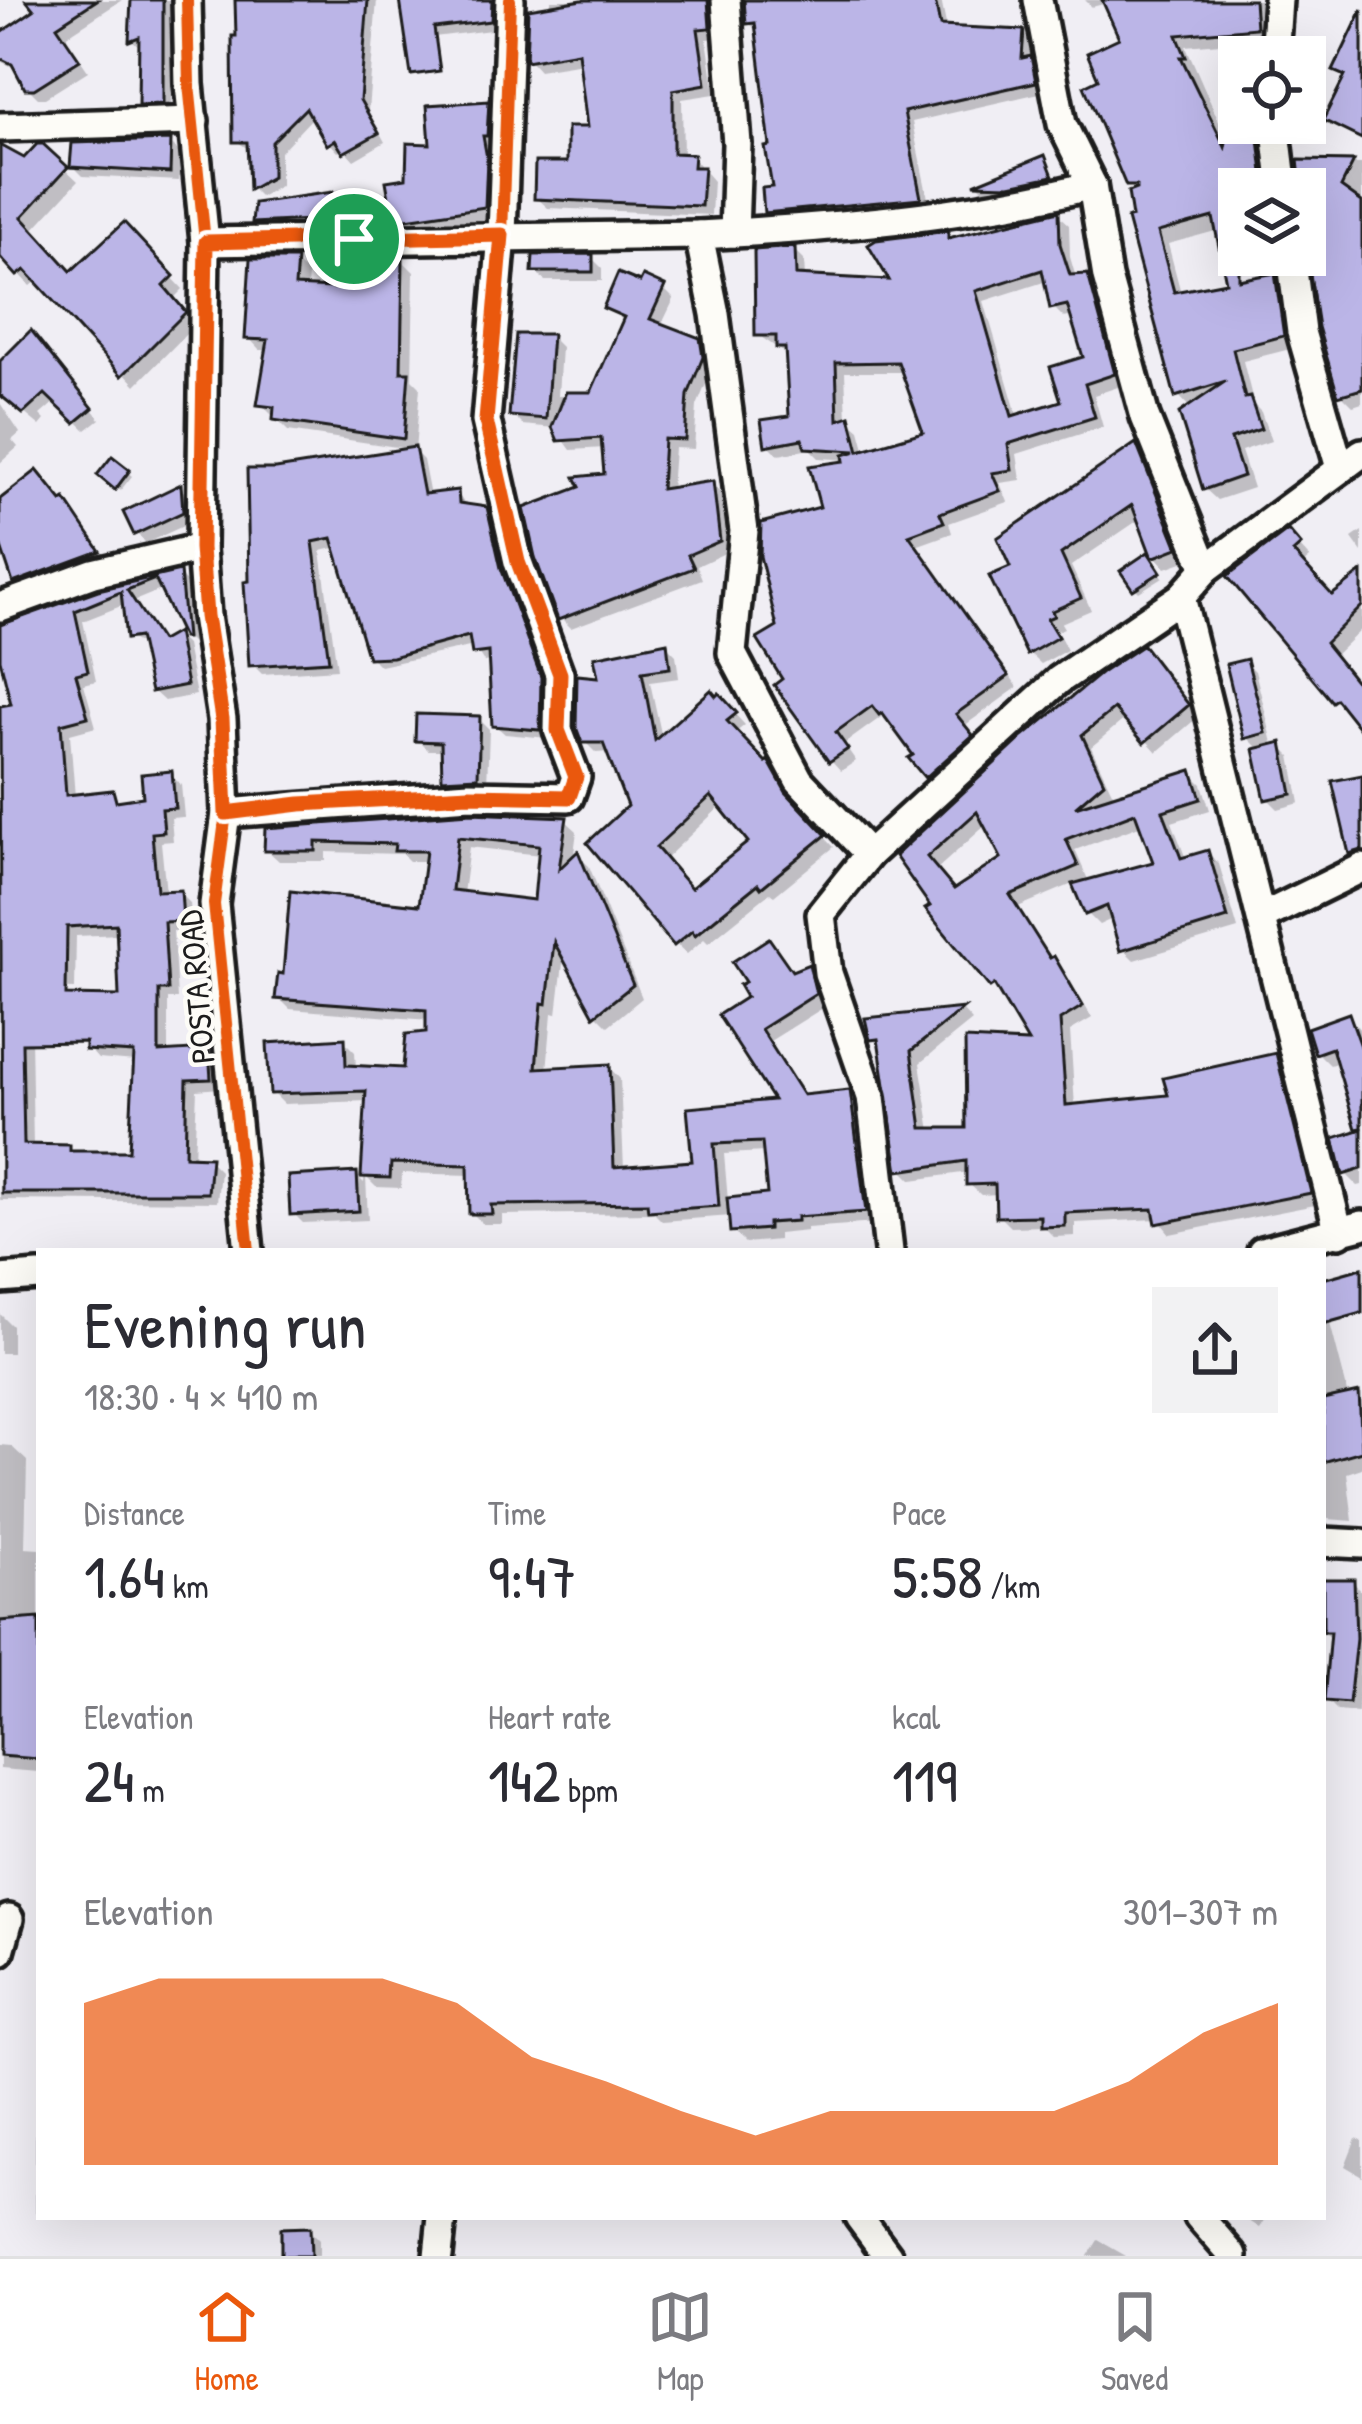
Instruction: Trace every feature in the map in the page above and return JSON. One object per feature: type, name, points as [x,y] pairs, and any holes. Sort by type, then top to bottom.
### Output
[{"type":"street","name":"POSTA ROAD","points":[[187,0],[206,242],[201,548],[222,719],[226,813],[214,904],[249,1248]]},
{"type":"street","points":[[226,813],[469,795],[569,797],[574,789],[576,777],[558,730],[560,674],[518,562],[486,421],[502,235],[510,0]]},
{"type":"street","points":[[726,0],[737,144],[734,232]]},
{"type":"street","points":[[1038,0],[1062,124],[1092,185],[1107,277],[1144,417],[1206,568]]},
{"type":"street","points":[[1275,36],[1278,0]]},
{"type":"street","points":[[0,127],[194,121]]},
{"type":"street","points":[[206,242],[699,235],[812,228],[1037,200],[1092,185]]},
{"type":"street","points":[[699,235],[715,314],[744,531],[732,653],[799,780],[868,854]]},
{"type":"street","points":[[889,1248],[871,1097],[828,973],[821,914],[868,854],[1059,680],[1180,597],[1206,568],[1351,461],[1301,332],[1294,276]]},
{"type":"street","points":[[0,607],[92,573],[201,548]]},
{"type":"street","points":[[1180,597],[1262,917],[1350,1229],[1274,1248]]},
{"type":"street","points":[[1262,917],[1362,868]]},
{"type":"street","points":[[0,1279],[36,1276]]},
{"type":"street","points":[[1326,1542],[1362,1544]]},
{"type":"street","points":[[0,1951],[9,1919]]},
{"type":"street","points":[[438,2256],[442,2220]]},
{"type":"street","points":[[861,2220],[888,2256]]},
{"type":"street","points":[[1201,2220],[1234,2256]]},
{"type":"building","points":[[26,0],[97,0],[57,26],[80,60],[34,89],[25,89],[12,64],[0,58],[0,33],[34,10]]},
{"type":"building","points":[[131,0],[163,0],[163,104],[138,105],[139,37],[129,41]]},
{"type":"building","points":[[235,0],[368,0],[360,100],[379,133],[343,153],[335,140],[327,145],[306,108],[272,142],[272,177],[249,190],[247,142],[233,142]]},
{"type":"building","points":[[400,0],[492,0],[491,21],[434,28],[440,71],[411,75]]},
{"type":"building","points":[[582,0],[708,0],[710,28],[698,29],[706,84],[673,90],[673,153],[694,154],[693,167],[704,167],[701,206],[534,199],[535,162],[567,162],[567,127],[587,127],[578,52],[526,61],[528,9]]},
{"type":"building","points":[[744,0],[935,0],[940,26],[1024,30],[1022,58],[1031,56],[1036,82],[904,112],[921,198],[764,213],[762,188],[772,187],[765,147],[770,146],[755,23],[746,24]]},
{"type":"building","points":[[1102,0],[1254,0],[1256,28],[1177,35],[1186,57],[1181,57],[1218,133],[1218,144],[1260,144],[1262,168],[1218,168],[1218,242],[1213,217],[1158,232],[1174,292],[1226,282],[1225,276],[1239,276],[1239,280],[1275,276],[1284,336],[1233,349],[1245,398],[1250,397],[1261,429],[1231,439],[1243,476],[1203,490],[1179,413],[1226,381],[1175,397],[1127,219],[1132,217],[1128,192],[1136,186],[1126,186],[1084,86],[1098,79],[1087,53],[1119,38]]},
{"type":"building","points":[[1362,10],[1362,139],[1326,121],[1345,76],[1333,71]]},
{"type":"building","points":[[489,101],[487,136],[483,136],[485,207],[393,221],[386,181],[406,178],[407,143],[430,144],[427,105]]},
{"type":"building","points":[[171,140],[170,173],[70,167],[72,143]]},
{"type":"building","points":[[37,144],[68,167],[22,217],[71,271],[124,222],[174,276],[164,286],[186,312],[122,376],[25,270],[17,276],[0,257],[0,145],[24,158]]},
{"type":"building","points":[[1045,155],[1053,176],[1010,185],[974,184]]},
{"type":"building","points":[[1298,160],[1354,161],[1341,187],[1362,202],[1362,389],[1338,396],[1318,327],[1310,276],[1326,276],[1326,168],[1299,168]]},
{"type":"building","points":[[333,192],[333,219],[252,223],[254,203]]},
{"type":"building","points":[[1059,211],[1060,244],[1070,275],[1088,274],[1115,374],[1085,384],[1095,417],[1008,444],[1012,470],[992,473],[1000,491],[940,513],[944,522],[909,535],[1009,676],[956,714],[973,735],[925,778],[908,758],[913,755],[872,706],[836,732],[848,749],[829,762],[774,685],[782,679],[757,639],[777,627],[760,556],[761,523],[820,507],[809,466],[844,461],[843,455],[856,451],[805,448],[802,439],[765,446],[761,420],[789,416],[785,348],[776,348],[776,336],[755,336],[754,250],[795,247],[796,275],[889,280],[868,245],[948,231],[948,238]],"holes":[[[1042,270],[1050,309],[1067,305],[1083,357],[1050,367],[1061,401],[1012,416],[976,291]],[[898,362],[923,432],[859,451],[850,416],[838,420],[836,363]]]},
{"type":"building","points":[[593,254],[593,272],[532,272],[533,255]]},
{"type":"building","points":[[403,257],[401,372],[409,372],[404,439],[273,420],[274,407],[257,405],[268,340],[245,339],[250,259],[297,259],[295,286],[351,289],[352,258]]},
{"type":"building","points":[[618,273],[640,282],[643,276],[665,286],[650,319],[700,338],[703,357],[688,395],[685,440],[664,439],[661,489],[713,481],[720,541],[688,555],[694,568],[558,620],[535,557],[524,508],[580,487],[575,477],[604,474],[601,438],[558,441],[552,427],[566,392],[591,392],[624,317],[603,308]]},
{"type":"building","points":[[31,330],[93,408],[75,423],[45,394],[23,414],[0,395],[0,361]]},
{"type":"building","points":[[516,334],[552,334],[546,419],[509,416]]},
{"type":"building","points":[[1136,443],[1178,548],[1152,558],[1132,505],[1061,554],[1081,598],[1052,611],[1054,616],[1047,619],[1058,637],[1027,655],[989,576],[1010,567],[997,538]]},
{"type":"building","points":[[415,447],[424,494],[458,490],[459,503],[487,507],[501,568],[541,677],[540,730],[492,726],[488,652],[472,654],[469,636],[392,657],[368,658],[332,538],[313,542],[329,661],[249,666],[244,582],[249,581],[247,469],[276,469]]},
{"type":"building","points":[[112,456],[130,470],[115,490],[97,475]]},
{"type":"building","points":[[37,470],[65,499],[100,551],[13,583],[0,544],[0,499]]},
{"type":"building","points":[[181,484],[183,512],[134,535],[123,512]]},
{"type":"building","points":[[1288,530],[1301,545],[1293,552],[1332,595],[1362,572],[1362,606],[1325,643],[1362,689],[1362,732],[1227,576]]},
{"type":"building","points":[[1148,552],[1161,572],[1133,590],[1120,571]]},
{"type":"building","points":[[180,571],[186,638],[155,579],[127,590],[161,641],[177,632],[187,685],[151,692],[139,637],[126,639],[121,592],[75,611],[88,671],[76,674],[88,717],[61,724],[66,795],[113,790],[116,801],[143,797],[141,774],[172,771],[175,808],[162,809],[164,832],[152,833],[157,891],[181,890],[183,921],[164,922],[168,990],[159,990],[159,1052],[209,1049],[211,1079],[187,1080],[185,1156],[211,1157],[208,1193],[2,1193],[0,706],[11,704],[0,659],[0,625],[98,590]],"holes":[[[116,924],[119,996],[66,995],[67,927]],[[85,1042],[85,1050],[134,1053],[129,1151],[70,1151],[70,1145],[24,1144],[22,1043]]]},
{"type":"building","points":[[667,642],[670,668],[642,672],[655,740],[711,690],[716,696],[719,693],[737,713],[727,721],[768,760],[786,792],[826,835],[761,888],[758,884],[695,935],[692,931],[674,946],[587,843],[627,806],[603,743],[582,743],[576,727],[577,675],[598,677],[594,657]],"holes":[[[711,796],[748,842],[691,888],[656,847]]]},
{"type":"building","points":[[1143,645],[1189,705],[1144,743],[1114,709],[1082,735],[1104,782],[1075,807],[1192,770],[1201,799],[1163,811],[1181,858],[1208,850],[1228,918],[1120,951],[1107,906],[1085,915],[1072,884],[1153,862],[1135,813],[1066,839],[1078,866],[1010,895],[1083,1006],[1060,1020],[1066,1105],[1168,1095],[1163,1078],[1276,1053],[1311,1193],[1156,1224],[1153,1209],[1065,1213],[1065,1226],[1040,1227],[1040,1216],[996,1217],[995,1184],[966,1185],[966,1161],[898,1171],[878,1039],[870,1040],[865,1018],[964,1008],[911,1051],[922,1128],[966,1128],[965,1039],[1028,1042],[994,985],[990,988],[925,909],[930,906],[895,856],[1023,737]],"holes":[[[977,812],[1001,858],[954,889],[927,857]]]},
{"type":"building","points":[[1247,659],[1266,733],[1244,739],[1226,664]]},
{"type":"building","points":[[416,714],[480,716],[478,777],[442,779],[441,742],[415,741]]},
{"type":"building","points":[[1282,742],[1292,794],[1265,800],[1254,749]]},
{"type":"building","points":[[1362,775],[1362,850],[1349,854],[1332,781]]},
{"type":"building","points":[[470,813],[567,817],[559,869],[578,851],[633,985],[594,1016],[554,942],[536,1068],[610,1064],[614,1167],[692,1161],[687,1108],[773,1100],[718,1015],[746,997],[739,985],[745,982],[732,962],[769,938],[792,971],[809,964],[816,994],[761,1029],[803,1095],[850,1090],[866,1212],[797,1217],[797,1221],[768,1223],[768,1229],[730,1232],[727,1198],[767,1194],[762,1142],[714,1144],[719,1206],[648,1211],[647,1203],[491,1205],[492,1214],[469,1214],[468,1165],[391,1163],[390,1178],[361,1177],[366,1091],[270,1094],[267,1043],[345,1038],[346,1065],[403,1068],[406,1034],[426,1032],[426,1010],[275,999],[278,973],[283,974],[290,891],[419,905],[426,851],[394,851],[395,844],[316,842],[316,851],[264,851],[265,828]],"holes":[[[458,837],[539,845],[534,900],[452,890]]]},
{"type":"building","points":[[1349,1013],[1362,1049],[1362,1128],[1356,1129],[1332,1048],[1315,1054],[1307,1028]]},
{"type":"building","points":[[1362,1129],[1362,1169],[1343,1175],[1334,1138]]},
{"type":"building","points":[[357,1172],[359,1211],[290,1215],[288,1176]]},
{"type":"building","points":[[1362,1268],[1362,1313],[1326,1323],[1326,1278]]},
{"type":"building","points":[[1359,1392],[1362,1451],[1326,1461],[1326,1399]]},
{"type":"building","points":[[1326,1579],[1354,1579],[1356,1639],[1349,1703],[1326,1701],[1330,1632],[1326,1632]]},
{"type":"building","points":[[36,1618],[36,1759],[0,1756],[0,1621]]},
{"type":"building","points":[[310,2227],[311,2256],[281,2256],[281,2228]]},
{"type":"cycle path","points":[[187,0],[189,84],[205,242],[201,548],[222,719],[226,813],[214,904],[249,1248]]},
{"type":"cycle path","points":[[226,813],[469,795],[569,797],[576,777],[558,730],[559,674],[518,562],[486,421],[502,235],[510,0]]},
{"type":"route","points":[[502,235],[486,421],[518,562],[560,674],[558,730],[576,777],[569,797],[469,795],[226,813],[222,719],[201,548],[206,242],[354,239],[502,235]]}]
